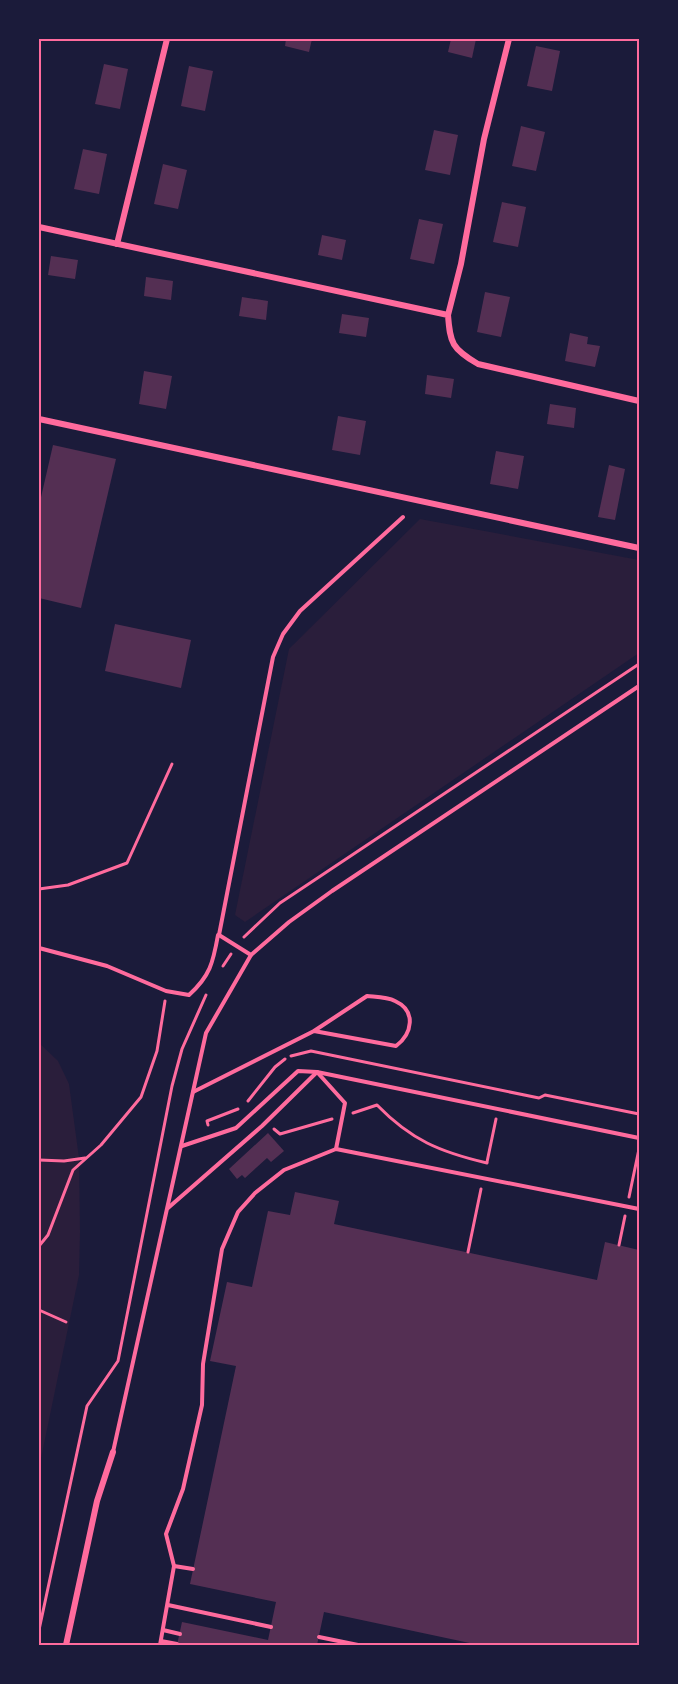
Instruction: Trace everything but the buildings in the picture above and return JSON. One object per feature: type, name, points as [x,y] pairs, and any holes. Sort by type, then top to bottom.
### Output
[{"type":"street","points":[[117,244],[167,39]]},
{"type":"street","points":[[509,39],[484,139],[461,264],[448,315],[450,340],[460,354],[478,363],[639,401]]},
{"type":"street","points":[[39,227],[414,305],[448,315]]},
{"type":"street","points":[[39,419],[639,548]]},
{"type":"street","points":[[66,1645],[97,1501],[113,1452]]},
{"type":"lane","points":[[39,948],[107,966],[166,991],[189,995],[206,979],[214,959],[219,935],[273,657],[283,633],[300,611],[403,517]]},
{"type":"lane","points":[[113,1452],[206,1033],[251,955],[289,922],[332,891],[639,686]]},
{"type":"lane","points":[[219,935],[251,955]]},
{"type":"lane","points":[[193,1092],[314,1031],[367,996],[394,1000],[408,1013],[410,1022],[409,1032],[396,1046],[314,1031]]},
{"type":"lane","points":[[182,1146],[236,1128],[298,1071],[317,1072],[639,1138]]},
{"type":"lane","points":[[317,1072],[345,1103],[336,1149]]},
{"type":"lane","points":[[168,1209],[267,1121],[317,1072]]},
{"type":"lane","points":[[177,1644],[160,1643],[174,1566],[166,1534],[183,1489],[201,1405],[202,1364],[222,1249],[238,1212],[255,1193],[284,1170],[336,1149],[639,1209]]},
{"type":"lane","points":[[174,1566],[193,1569]]},
{"type":"lane","points":[[168,1605],[271,1627]]},
{"type":"lane","points":[[163,1630],[180,1634]]},
{"type":"lane","points":[[319,1637],[358,1645]]},
{"type":"path","points":[[218,974],[236,946],[280,903],[639,664]]},
{"type":"path","points":[[39,890],[68,885],[127,863],[172,764]]},
{"type":"path","points":[[39,1246],[48,1235],[73,1170],[101,1145],[141,1097],[157,1051],[166,991]]},
{"type":"path","points":[[39,1630],[87,1406],[118,1361],[172,1086],[182,1049],[207,993]]},
{"type":"path","points":[[267,1121],[280,1134],[377,1106],[415,1139],[435,1148],[487,1163]]},
{"type":"path","points":[[39,1160],[64,1161],[86,1158]]},
{"type":"path","points":[[39,1311],[66,1322]]},
{"type":"shaded area","points":[[420,519],[639,560],[639,653],[245,922],[235,915],[289,649]]},
{"type":"shaded area","points":[[39,1043],[58,1061],[69,1084],[79,1158],[80,1232],[79,1275],[39,1468]]}]
